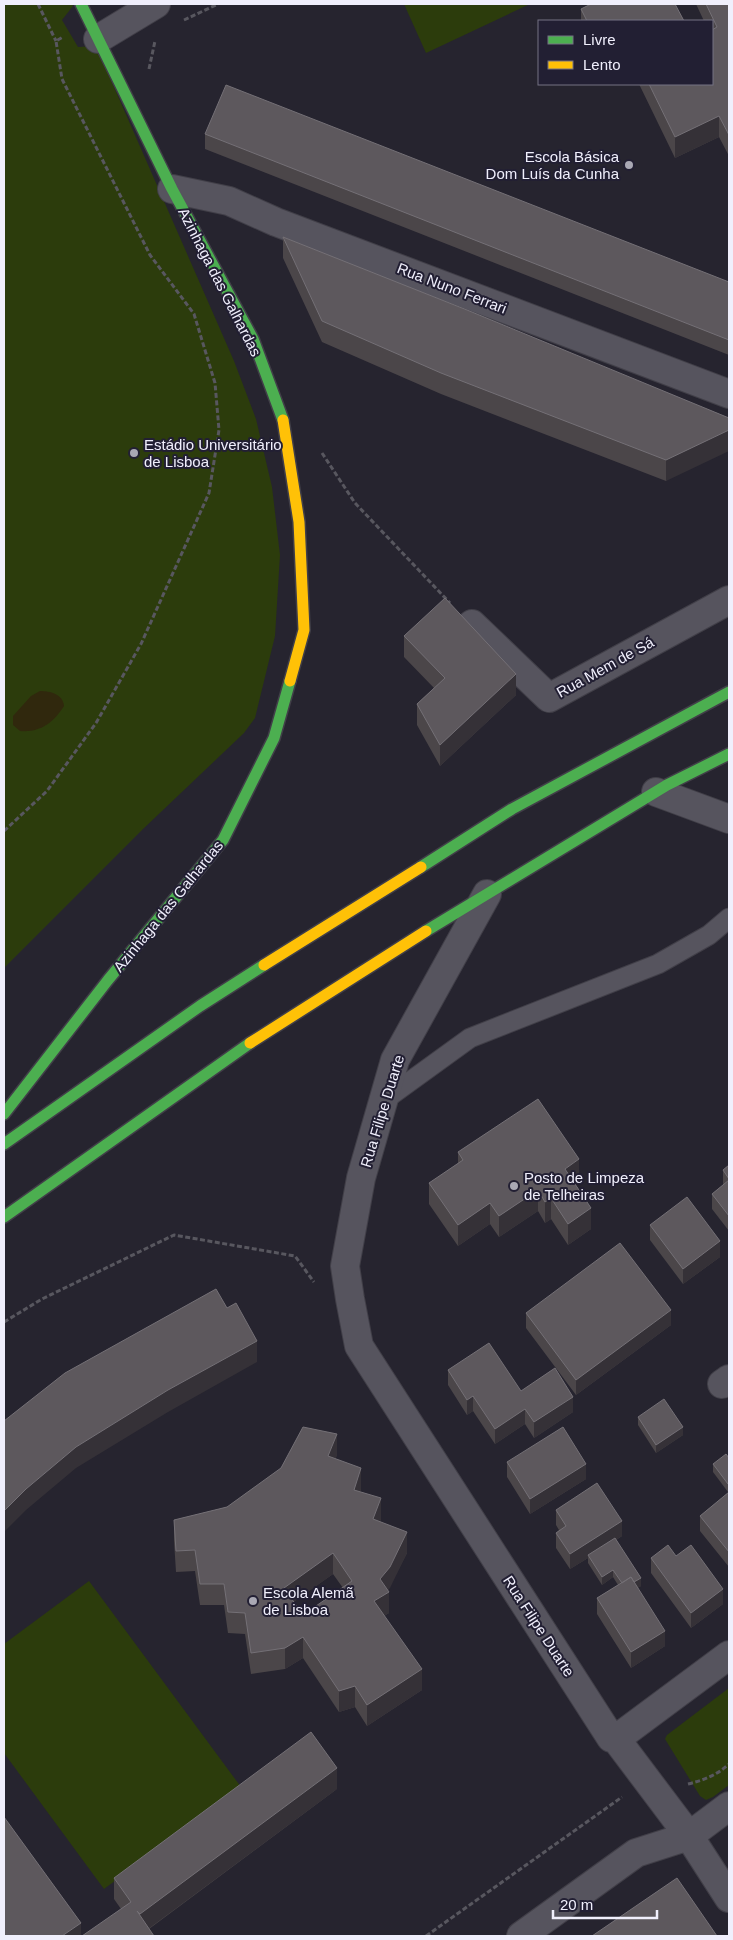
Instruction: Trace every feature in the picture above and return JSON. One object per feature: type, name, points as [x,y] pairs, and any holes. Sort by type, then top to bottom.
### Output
[{"type":"main road","name":"Azinhaga das Galhardas","points":[[4,1114],[108,980],[223,840],[274,738],[304,630],[300,522],[284,424],[253,339],[172,189],[81,4]]},
{"type":"main road","points":[[4,1144],[200,1006],[512,809],[729,692]]},
{"type":"main road","points":[[4,1217],[230,1056],[487,894],[656,792],[729,754]]},
{"type":"street","points":[[98,39],[156,4]]},
{"type":"street","name":"Rua Nuno Ferrari","points":[[172,189],[229,201],[276,222],[729,394]]},
{"type":"street","name":"Rua Mem de Sá","points":[[472,624],[549,698],[729,600]]},
{"type":"street","points":[[656,792],[729,819]]},
{"type":"street","name":"Rua Filipe Duarte","points":[[487,894],[395,1060],[362,1178],[345,1266],[359,1346],[611,1738],[616,1739],[689,1836],[729,1898]]},
{"type":"street","points":[[616,1739],[729,1655]]},
{"type":"street","points":[[521,1936],[636,1853],[689,1836],[729,1806]]},
{"type":"lane","points":[[384,1101],[470,1038],[658,964],[709,936],[729,918]]},
{"type":"path","points":[[4,831],[47,791],[96,723],[141,644],[209,492],[219,430],[216,383],[194,314],[150,255],[62,79],[56,41],[38,4]]},
{"type":"path","points":[[179,22],[218,4]]},
{"type":"path","points":[[56,41],[70,34]]},
{"type":"path","points":[[149,70],[157,34]]},
{"type":"path","points":[[319,448],[356,503],[450,604]]},
{"type":"path","points":[[4,1322],[42,1299],[174,1234],[295,1256],[316,1286]]},
{"type":"path","points":[[426,1936],[647,1780],[688,1784],[704,1780],[720,1772],[729,1764]]},
{"type":"green space","name":"Estádio Universitário de Lisboa","points":[[4,4],[72,4],[73,6],[62,20],[78,47],[96,46],[234,361],[256,419],[272,487],[280,555],[275,636],[255,718],[244,733],[142,830],[4,968]]},
{"type":"green space","points":[[404,4],[530,4],[426,53]]},
{"type":"green space","points":[[89,1581],[241,1787],[104,1889],[4,1753],[4,1644]]},
{"type":"green space","points":[[729,1688],[729,1785],[706,1800],[700,1796],[665,1739],[667,1735]]},
{"type":"sand","points":[[40,691],[59,696],[64,706],[56,717],[46,725],[34,730],[20,731],[13,725],[13,716],[31,696]]},
{"type":"building","points":[[591,4],[675,4],[683,20],[586,20],[581,9]]},
{"type":"building","points":[[706,4],[729,4],[729,135],[719,116],[675,137],[649,85],[713,85],[713,29],[717,27]]},
{"type":"building","points":[[226,85],[729,282],[729,340],[205,134]]},
{"type":"building","points":[[283,237],[467,310],[729,418],[729,430],[666,460],[441,373],[322,321]]},
{"type":"building","points":[[445,598],[516,674],[440,745],[417,704],[445,678],[404,636]]},
{"type":"building","name":"Posto de Limpeza de Telheiras","points":[[538,1099],[579,1159],[565,1169],[591,1208],[568,1224],[551,1198],[545,1202],[538,1190],[499,1216],[490,1203],[458,1225],[429,1183],[463,1160],[458,1152]]},
{"type":"building","points":[[729,1165],[729,1179],[723,1170]]},
{"type":"building","points":[[729,1180],[729,1216],[712,1194]]},
{"type":"building","points":[[687,1197],[720,1241],[683,1269],[650,1225]]},
{"type":"building","points":[[620,1243],[671,1310],[576,1380],[526,1313]]},
{"type":"building","points":[[216,1289],[227,1308],[236,1303],[257,1341],[168,1390],[76,1447],[26,1489],[4,1511],[4,1421],[65,1373]]},
{"type":"building","points":[[489,1343],[521,1391],[555,1368],[573,1397],[534,1422],[525,1409],[495,1429],[473,1396],[467,1400],[448,1370]]},
{"type":"building","points":[[664,1399],[683,1427],[656,1445],[638,1417]]},
{"type":"building","points":[[303,1427],[337,1434],[328,1456],[361,1468],[354,1490],[381,1498],[373,1519],[407,1532],[390,1567],[380,1579],[389,1592],[374,1601],[422,1669],[367,1705],[355,1686],[339,1691],[303,1637],[285,1648],[251,1653],[245,1613],[228,1612],[224,1584],[200,1584],[195,1550],[176,1551],[174,1520],[227,1507],[281,1468]],"holes":[[[333,1553],[352,1581],[303,1615],[284,1588]]]},
{"type":"building","points":[[563,1427],[586,1464],[530,1499],[507,1462]]},
{"type":"building","points":[[726,1454],[729,1458],[728,1484],[713,1464]]},
{"type":"building","points":[[597,1483],[622,1521],[570,1554],[556,1533],[566,1526],[556,1510]]},
{"type":"building","points":[[729,1492],[729,1552],[700,1516]]},
{"type":"building","points":[[615,1538],[641,1578],[634,1582],[631,1577],[622,1583],[613,1570],[602,1577],[588,1555]]},
{"type":"building","points":[[668,1545],[676,1556],[691,1545],[723,1589],[691,1613],[651,1558]]},
{"type":"building","points":[[631,1577],[665,1631],[631,1652],[597,1598]]},
{"type":"building","points":[[311,1732],[337,1768],[140,1914],[137,1911],[154,1936],[82,1936],[131,1902],[114,1878]]},
{"type":"building","points":[[4,1817],[81,1923],[62,1936],[4,1936]]},
{"type":"building","points":[[677,1878],[717,1936],[592,1936]]},
{"type":"traffic: fast","points":[[81,4],[172,189],[253,339],[283,420]]},
{"type":"traffic: fast","points":[[4,1114],[108,980],[223,840],[274,738],[290,681]]},
{"type":"traffic: fast","points":[[421,867],[512,809],[729,692]]},
{"type":"traffic: fast","points":[[426,931],[667,785],[729,754]]},
{"type":"traffic: fast","points":[[4,1144],[200,1006],[264,965]]},
{"type":"traffic: fast","points":[[4,1217],[250,1043]]},
{"type":"traffic: slow","points":[[283,420],[299,522],[304,630],[290,681]]},
{"type":"traffic: slow","points":[[264,965],[421,867]]},
{"type":"traffic: slow","points":[[250,1043],[426,931]]},
{"type":"place","name":"Escola Básica Dom Luís da Cunha","points":[[629,165]]},
{"type":"place","name":"Estádio Universitário de Lisboa","points":[[134,453]]},
{"type":"place","name":"Posto de Limpeza de Telheiras","points":[[514,1186]]},
{"type":"place","name":"Escola Alemã de Lisboa","points":[[253,1601]]}]
